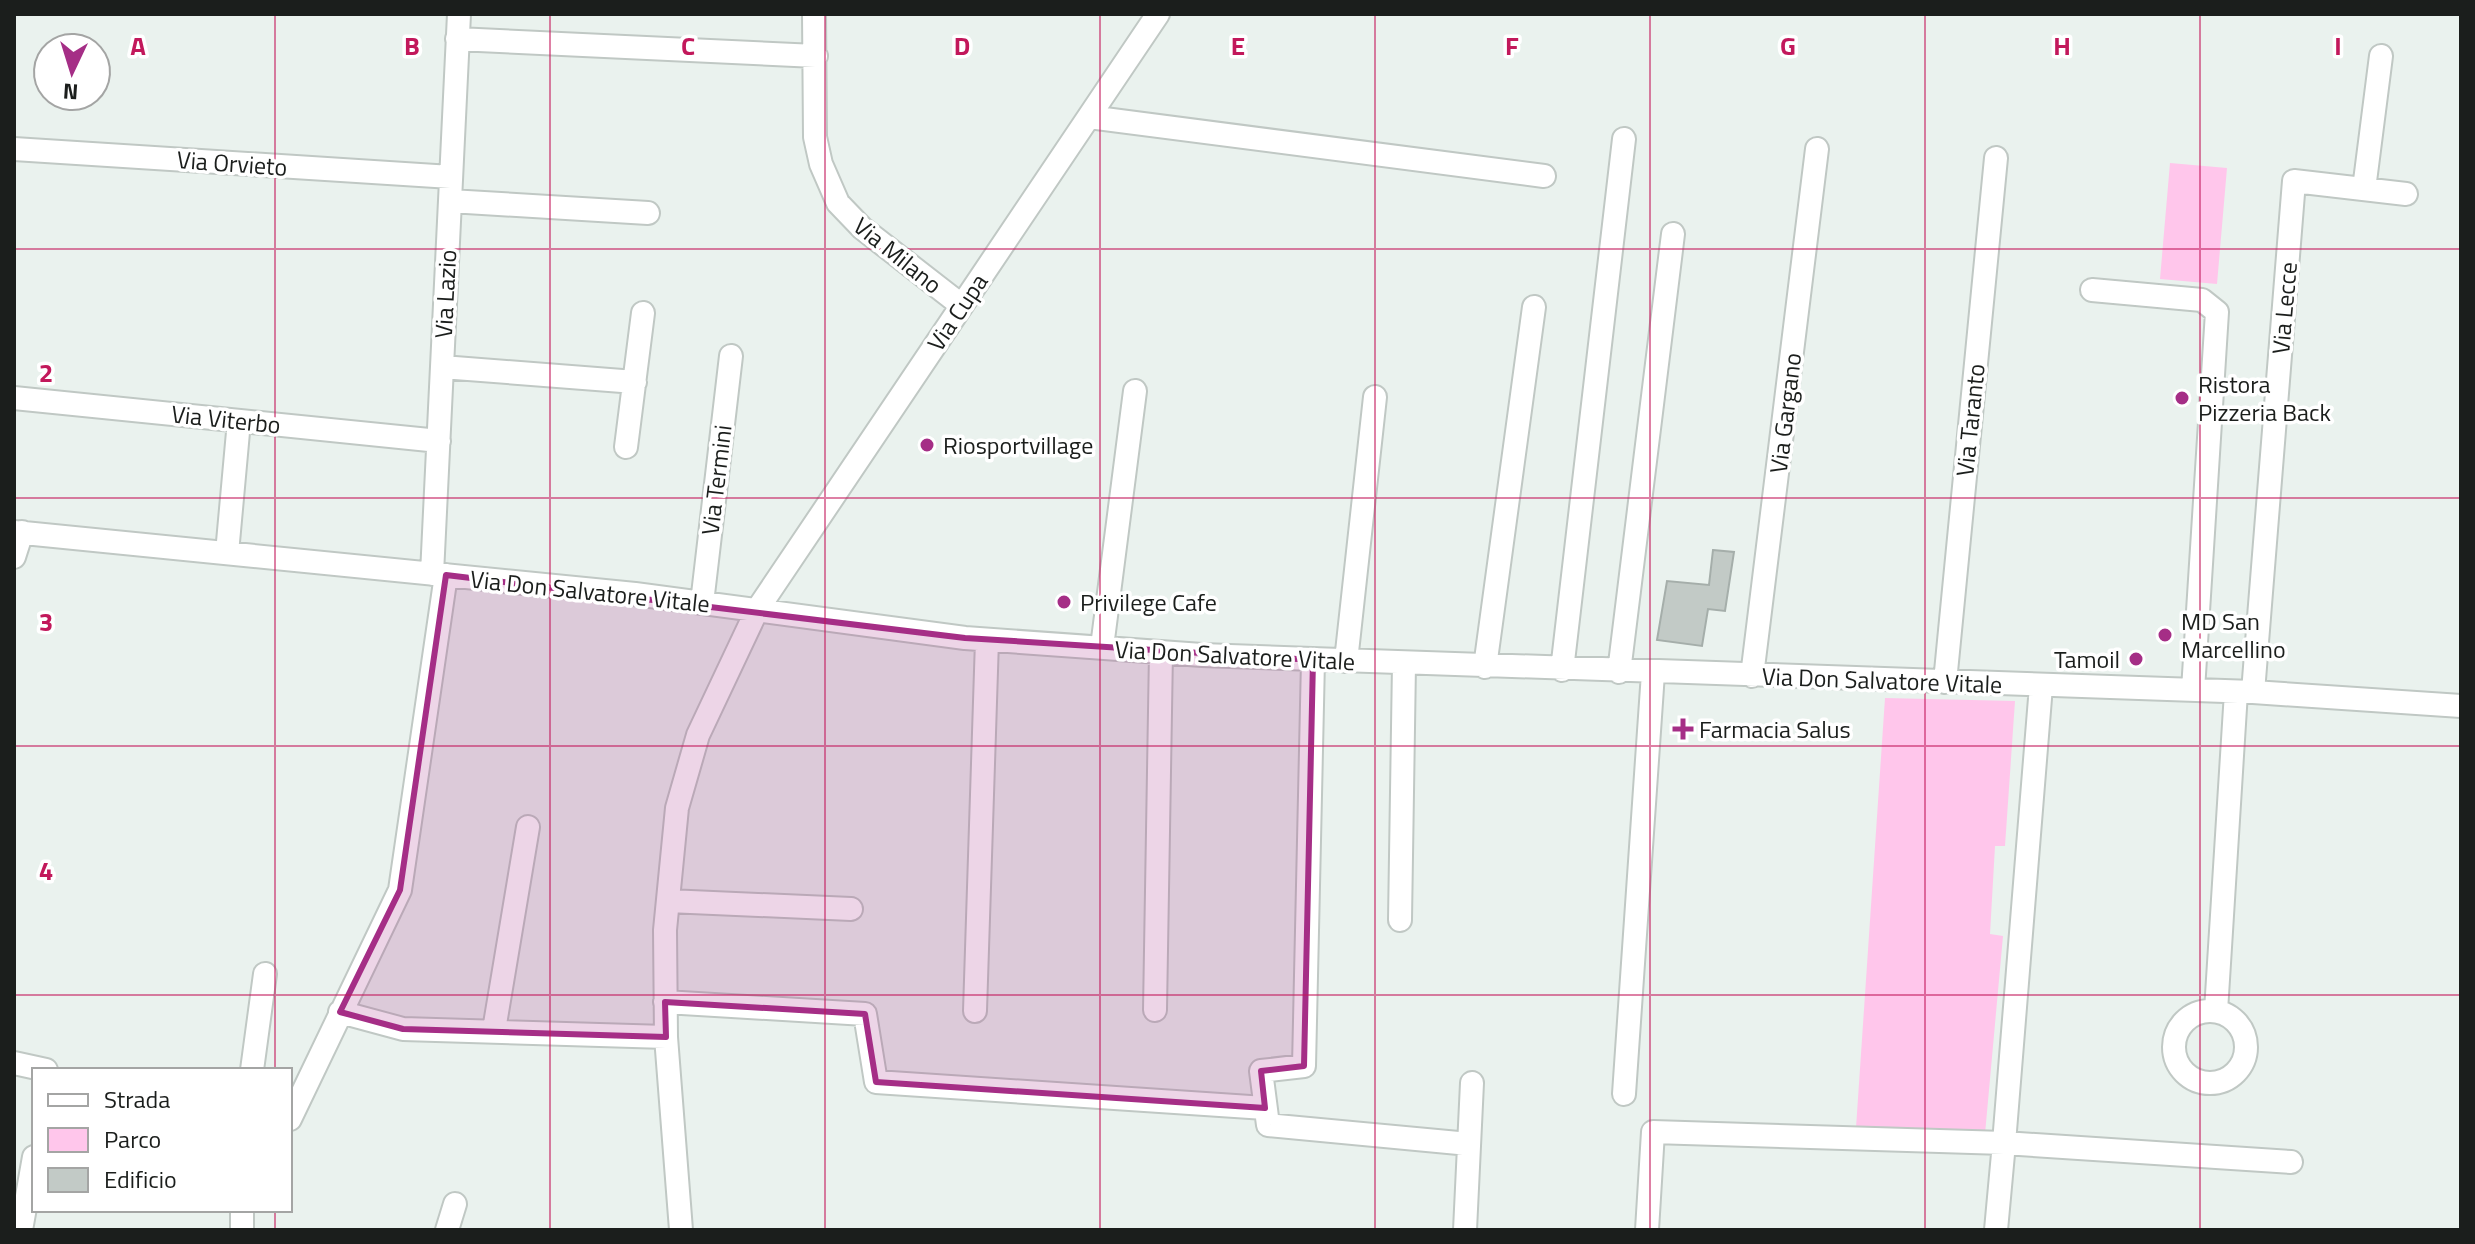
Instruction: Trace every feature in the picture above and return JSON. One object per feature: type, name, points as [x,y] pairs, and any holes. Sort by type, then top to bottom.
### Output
[{"type":"street","name":"Via Lazio","points":[[292,1115],[400,890],[439,574],[439,441],[459,14]]},
{"type":"street","name":"Via Milano","points":[[814,14],[815,137],[821,164],[838,203],[862,228],[961,305]]},
{"type":"street","name":"Via Cupa","points":[[681,1230],[666,1037],[668,901],[677,808],[698,735],[757,610],[1158,14]]},
{"type":"street","points":[[457,39],[816,56]]},
{"type":"street","points":[[2364,189],[2381,56]]},
{"type":"street","points":[[1089,117],[1544,176]]},
{"type":"street","points":[[1562,670],[1624,139]]},
{"type":"street","name":"Via Orvieto","points":[[14,149],[451,177]]},
{"type":"street","name":"Via Gargano","points":[[1752,676],[1817,149]]},
{"type":"street","name":"Via Taranto","points":[[1945,682],[1996,158]]},
{"type":"street","name":"Via Lecce","points":[[2245,692],[2294,181],[2406,194]]},
{"type":"street","points":[[450,201],[648,213]]},
{"type":"street","points":[[1619,672],[1673,234]]},
{"type":"street","points":[[2092,290],[2202,300],[2217,312],[2193,690]]},
{"type":"street","points":[[1485,667],[1534,307]]},
{"type":"street","points":[[626,447],[643,313]]},
{"type":"street","name":"Via Termini","points":[[702,603],[731,356]]},
{"type":"street","points":[[442,367],[635,382]]},
{"type":"street","points":[[1102,647],[1135,391]]},
{"type":"street","points":[[1346,661],[1375,397]]},
{"type":"street","name":"Via Viterbo","points":[[14,398],[439,441]]},
{"type":"street","points":[[227,553],[239,421]]},
{"type":"street","points":[[14,557],[18,532]]},
{"type":"street","name":"Via Don Salvatore Vitale","points":[[18,532],[702,603],[987,640],[1313,660],[2245,692],[2461,706]]},
{"type":"street","points":[[975,1011],[987,640]]},
{"type":"street","points":[[1155,1010],[1161,652]]},
{"type":"street","points":[[1313,660],[1304,1066],[1261,1071],[1268,1125],[1469,1144]]},
{"type":"street","points":[[1400,920],[1404,664]]},
{"type":"street","points":[[1624,1094],[1653,673]]},
{"type":"street","points":[[1996,1230],[2041,686]]},
{"type":"street","points":[[2216,1011],[2245,692]]},
{"type":"street","points":[[494,1030],[528,827]]},
{"type":"street","points":[[668,901],[851,909]]},
{"type":"street","points":[[252,1068],[265,974]]},
{"type":"street","points":[[665,1002],[865,1014],[876,1082],[1265,1108]]},
{"type":"street","points":[[340,1012],[403,1029],[666,1037]]},
{"type":"street","points":[[14,1063],[37,1068]]},
{"type":"street","points":[[1465,1230],[1472,1083]]},
{"type":"street","points":[[1647,1230],[1653,1132],[2004,1143],[2291,1162]]},
{"type":"street","points":[[21,1230],[32,1168]]},
{"type":"street","points":[[447,1230],[455,1204]]},
{"type":"highlighted area","points":[[446,575],[965,638],[1313,660],[1304,1066],[1261,1071],[1265,1108],[876,1082],[865,1014],[665,1002],[666,1037],[403,1029],[340,1012],[400,890]]},
{"type":"green space","points":[[2170,163],[2227,168],[2217,284],[2160,279]]},
{"type":"green space","points":[[1885,698],[2015,701],[2005,846],[1995,846],[1990,934],[2003,936],[1985,1134],[1856,1128]]},
{"type":"building","points":[[1713,550],[1734,552],[1725,611],[1708,609],[1702,646],[1657,640],[1667,581],[1709,585]]},
{"type":"place","name":"Ristora Pizzeria Back","points":[[2182,398]]},
{"type":"place","name":"Riosportvillage","points":[[927,445]]},
{"type":"place","name":"Privilege Cafe","points":[[1064,602]]},
{"type":"place","name":"MD San Marcellino","points":[[2165,635]]},
{"type":"place","name":"Tamoil","points":[[2136,659]]},
{"type":"place","name":"Farmacia Salus","points":[[1683,729]]}]
